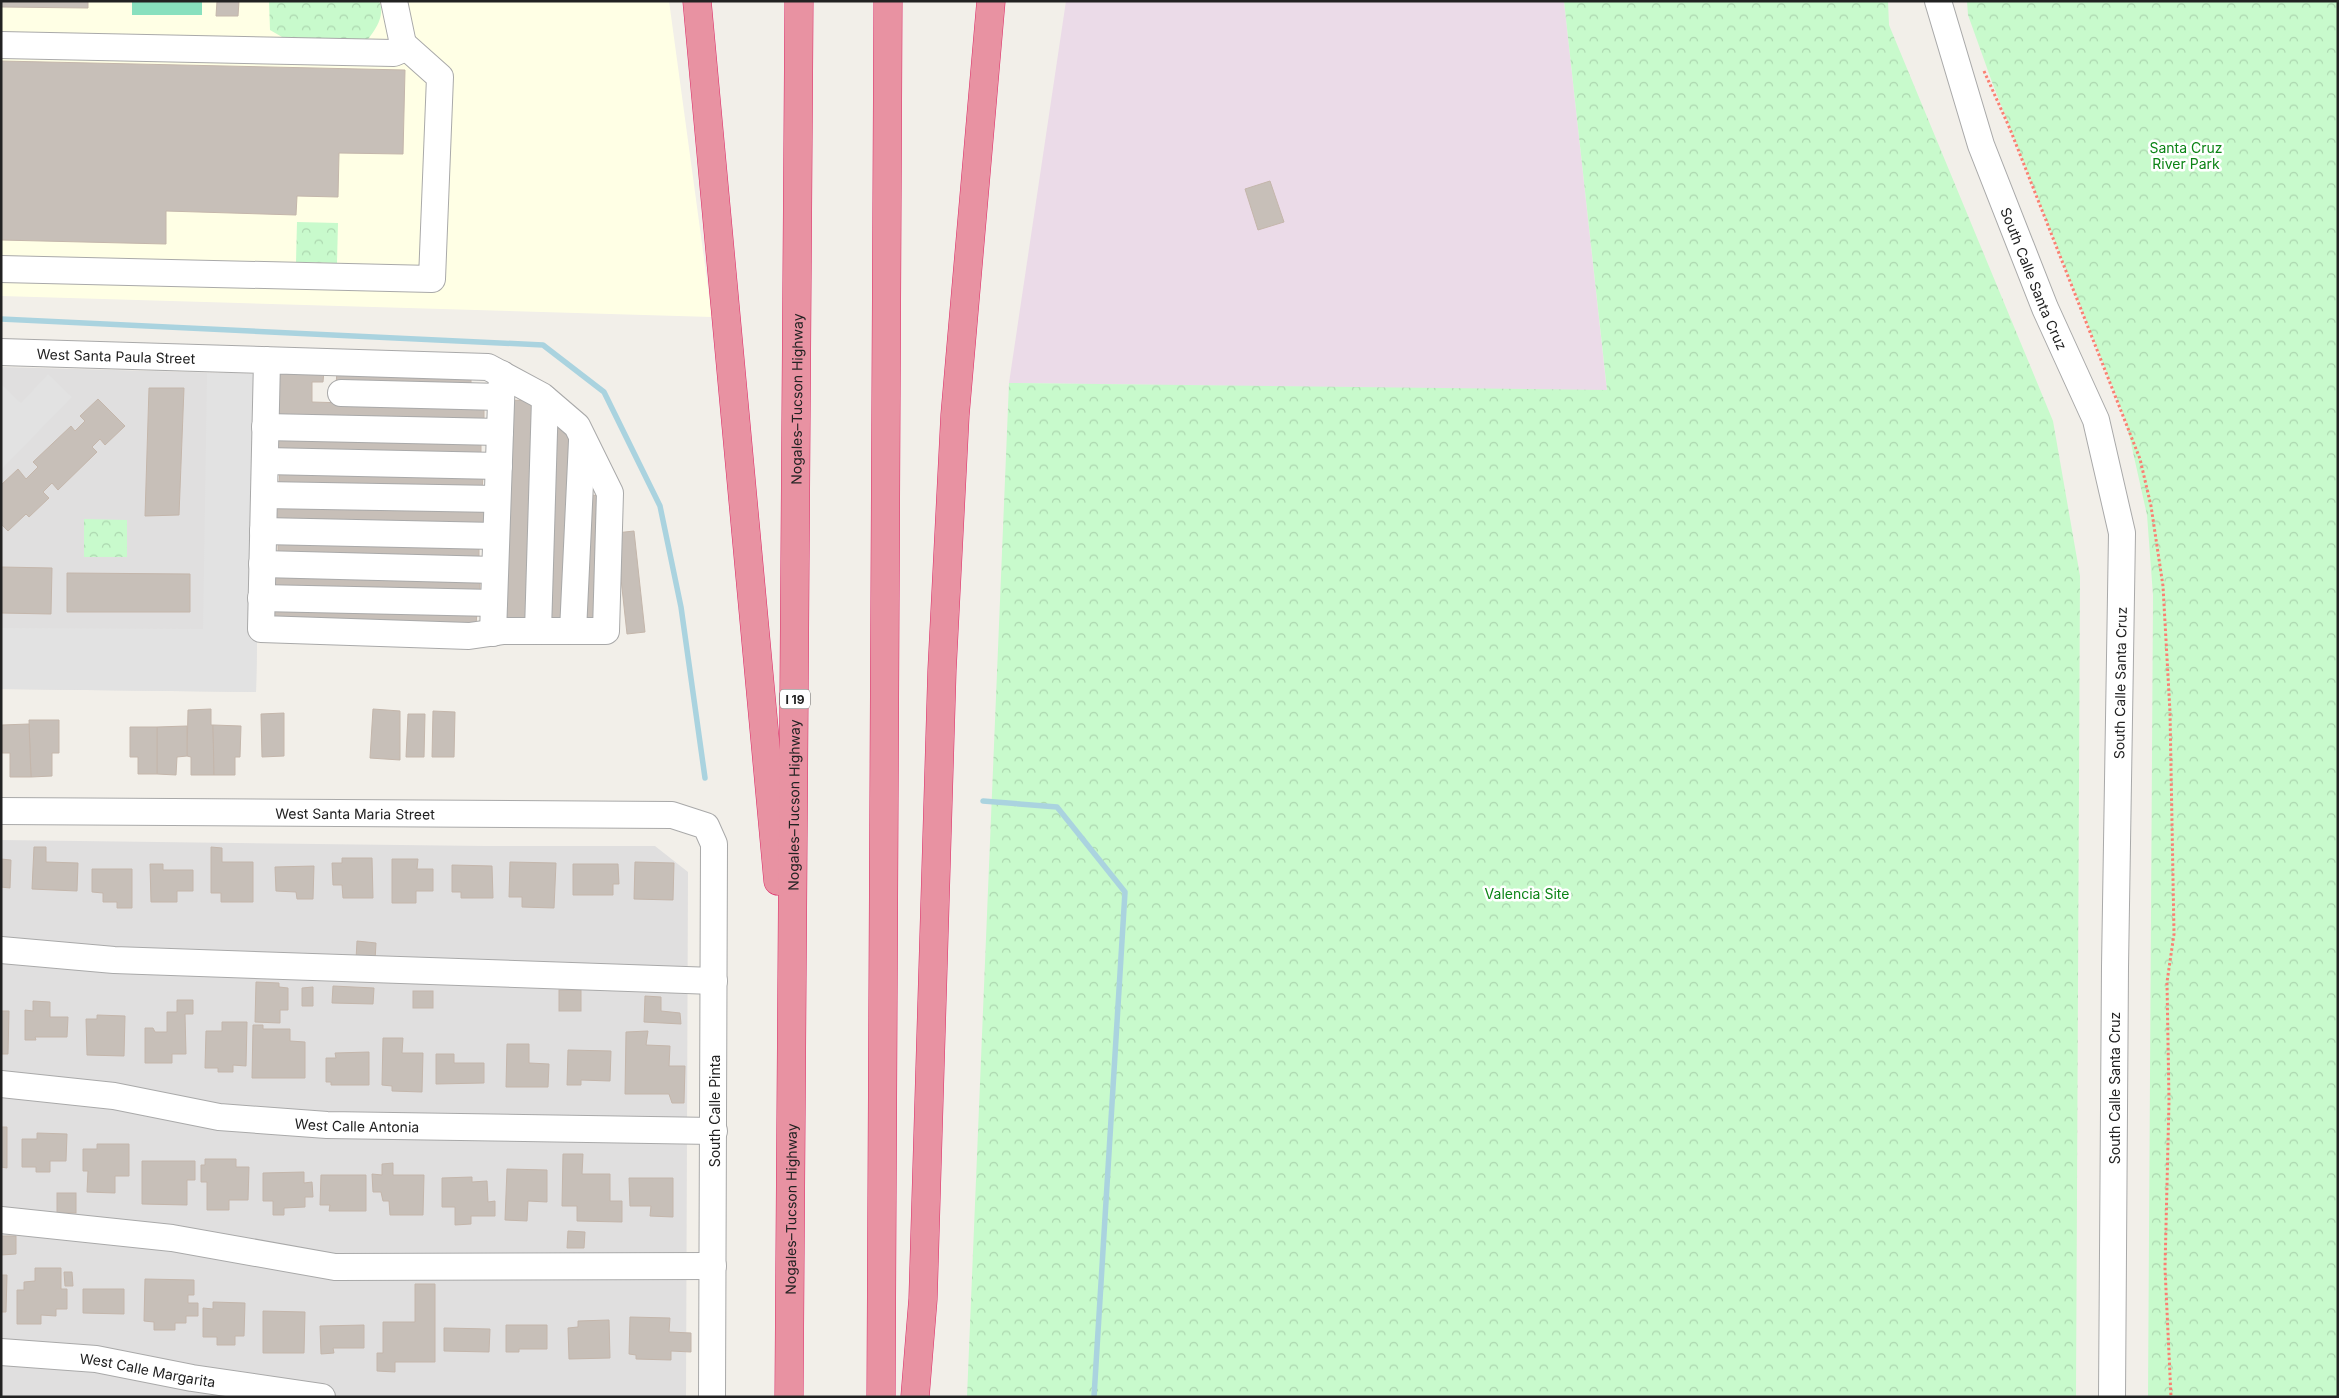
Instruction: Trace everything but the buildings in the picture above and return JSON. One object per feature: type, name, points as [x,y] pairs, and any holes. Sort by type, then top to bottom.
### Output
[{"type":"highway","points":[[697,1],[793,1040]]},
{"type":"highway","name":"Nogales–Tucson Highway","points":[[789,1397],[799,1]]},
{"type":"highway","points":[[881,1397],[888,1]]},
{"type":"highway","points":[[984,1],[987,30]]},
{"type":"highway","points":[[915,1397],[923,1299],[942,670],[955,415],[991,1]]},
{"type":"street","points":[[1,45],[394,53],[401,50],[403,44],[394,1]]},
{"type":"street","name":"South Calle Santa Cruz","points":[[1938,1],[1981,145],[2046,308],[2096,420],[2122,533],[2115,977],[2112,1397]]},
{"type":"street","points":[[1,269],[432,280],[440,77],[403,44]]},
{"type":"street","name":"West Santa Paula Street","points":[[1,352],[488,367],[501,385],[546,399],[577,426],[610,493],[606,632],[538,631]]},
{"type":"street","points":[[267,360],[261,629],[469,636],[538,631],[546,399]]},
{"type":"street","points":[[342,392],[501,385],[493,633]]},
{"type":"street","points":[[265,427],[500,432]]},
{"type":"street","points":[[264,461],[498,466]]},
{"type":"street","points":[[264,495],[498,499]]},
{"type":"street","points":[[263,531],[496,536]]},
{"type":"street","points":[[262,564],[495,570]]},
{"type":"street","points":[[261,598],[494,603]]},
{"type":"street","name":"West Santa Maria Street","points":[[1,811],[672,815],[706,826]]},
{"type":"street","name":"South Calle Pinta","points":[[706,826],[714,844],[712,1397]]},
{"type":"street","points":[[1,950],[114,960],[714,981]]},
{"type":"street","name":"West Calle Antonia","points":[[1,1084],[114,1096],[219,1117],[327,1125],[714,1131]]},
{"type":"street","points":[[1,1220],[172,1238],[335,1267],[713,1266]]},
{"type":"street","name":"West Calle Margarita","points":[[1,1352],[96,1359],[192,1378],[322,1397]]},
{"type":"shaded area","points":[[1,1],[669,1],[712,317],[1,296]]},
{"type":"shaded area","points":[[1066,1],[1564,1],[1607,391],[1009,383]]},
{"type":"shaded area","points":[[1,367],[262,374],[256,692],[1,689]]},
{"type":"shaded area","points":[[207,373],[262,374],[256,692],[1,689],[1,628],[203,629]]},
{"type":"shaded area","points":[[48,374],[72,397],[1,470],[1,384],[21,403]]},
{"type":"shaded area","points":[[1,840],[485,846],[655,846],[688,872],[686,1397],[1,1397]]},
{"type":"green space","points":[[132,1],[202,1],[202,15],[132,15]]},
{"type":"green space","points":[[269,1],[379,1],[381,12],[379,23],[366,42],[289,41],[270,30]]},
{"type":"green space","name":"Valencia Site","points":[[1564,1],[1888,1],[1889,25],[2053,421],[2080,576],[2076,1397],[967,1397],[1009,383],[1607,390]]},
{"type":"green space","name":"Santa Cruz River Park","points":[[1967,1],[2338,1],[2338,1397],[2148,1397],[2153,595],[2147,515],[2126,421],[1992,82],[1968,15]]},
{"type":"green space","points":[[297,222],[338,223],[337,263],[296,262]]},
{"type":"green space","points":[[84,519],[127,520],[127,557],[84,557]]},
{"type":"waterway","points":[[1,319],[543,345],[604,392],[660,506],[681,607],[705,778]]},
{"type":"waterway","points":[[983,801],[1057,807],[1125,892],[1094,1397]]}]
